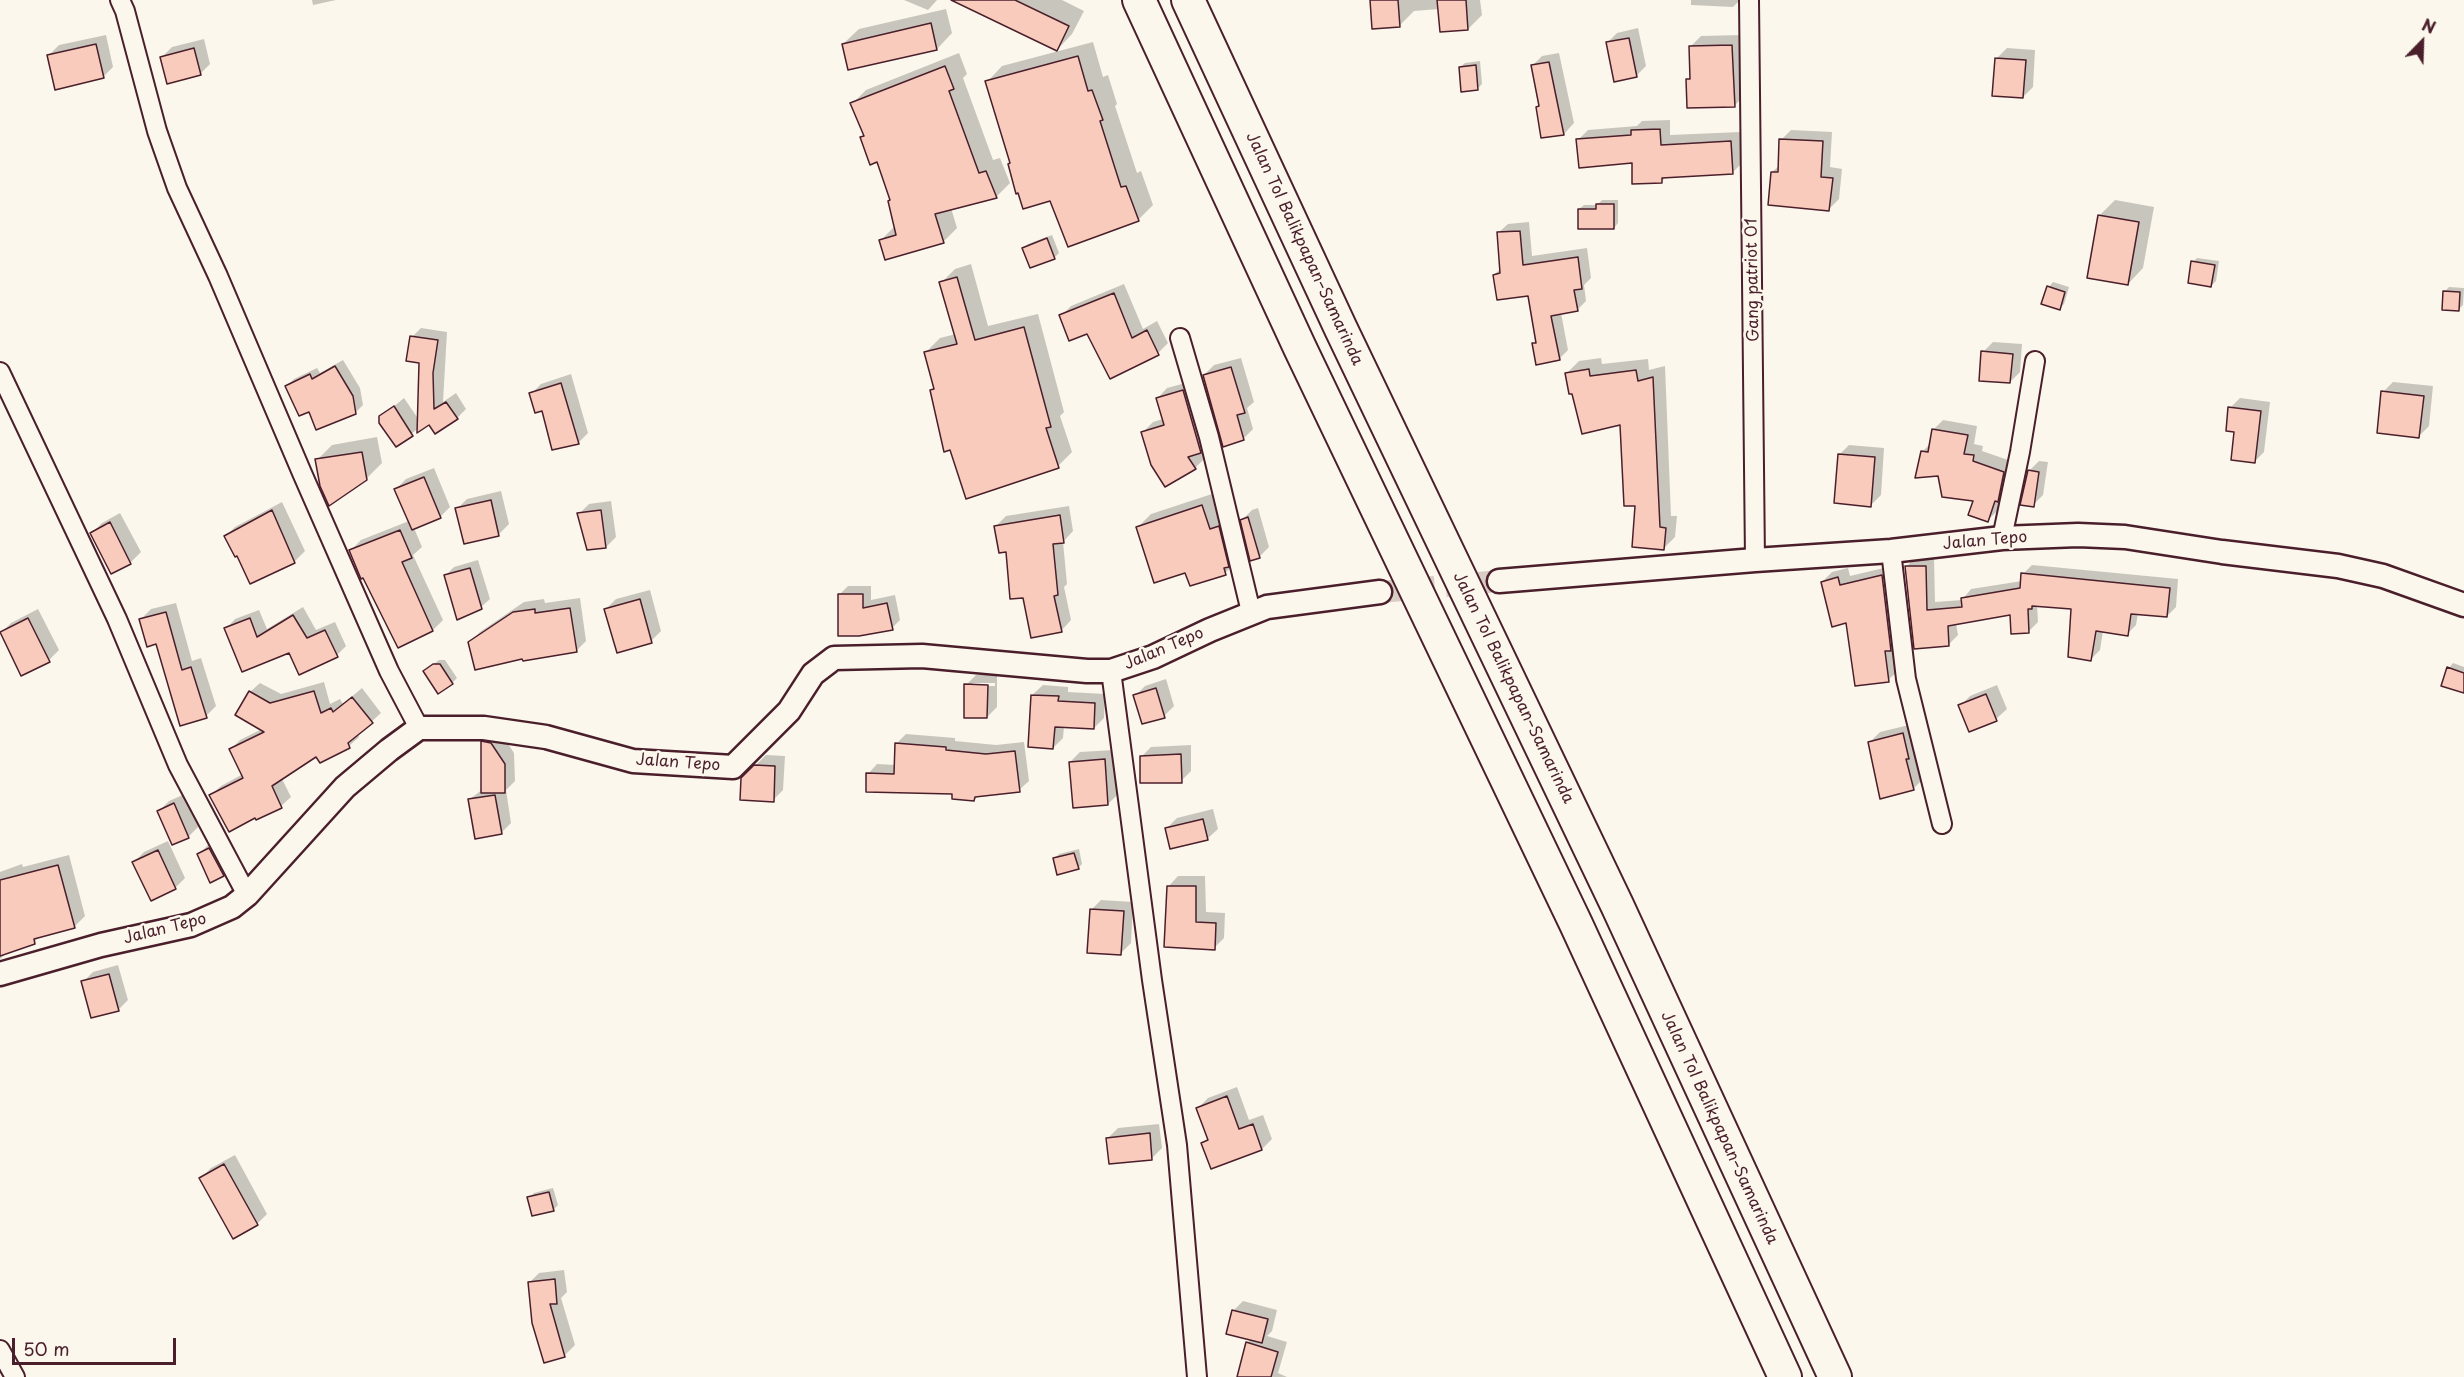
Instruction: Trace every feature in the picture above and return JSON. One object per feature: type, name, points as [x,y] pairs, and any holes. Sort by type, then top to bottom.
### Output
[{"type":"highway","points":[[1139,0],[1300,348],[1576,924],[1785,1377]]},
{"type":"highway","name":"Jalan Tol Balikpapan–Samarinda","points":[[1188,0],[1341,329],[1617,905],[1835,1377]]},
{"type":"street","points":[[120,0],[125,11],[157,132],[177,188],[218,276],[389,671],[418,728]]},
{"type":"street","name":"Gang patriot 01","points":[[1749,0],[1755,560]]},
{"type":"street","points":[[1180,338],[1209,437],[1235,555],[1251,612]]},
{"type":"street","points":[[2002,538],[2020,452],[2035,361]]},
{"type":"street","points":[[0,372],[117,619],[178,765],[247,895]]},
{"type":"street","name":"Jalan Tepo","points":[[1499,581],[1891,551],[2002,538],[2078,535],[2126,537],[2338,566],[2383,576],[2464,605]]},
{"type":"street","points":[[1891,551],[1906,679],[1942,824]]},
{"type":"street","name":"Jalan Tepo","points":[[0,974],[101,945],[191,925],[220,914],[247,895],[345,787],[418,728],[484,728],[546,737],[633,761],[733,767],[789,711],[813,674],[834,658],[922,656],[1087,671],[1111,671],[1154,657],[1251,612],[1323,598],[1380,592]]},
{"type":"street","points":[[1111,671],[1152,980],[1177,1145],[1197,1377]]},
{"type":"street","points":[[0,1350],[15,1377]]},
{"type":"building","points":[[951,0],[1015,0],[1069,26],[1057,51]]},
{"type":"building","points":[[1370,0],[1398,0],[1400,27],[1372,29]]},
{"type":"building","points":[[1437,0],[1466,0],[1468,30],[1440,32]]},
{"type":"building","points":[[931,23],[937,50],[848,70],[842,44]]},
{"type":"building","points":[[1629,38],[1637,77],[1614,82],[1606,42]]},
{"type":"building","points":[[96,44],[104,78],[55,90],[47,55]]},
{"type":"building","points":[[1732,45],[1735,107],[1687,108],[1686,79],[1690,79],[1689,46]]},
{"type":"building","points":[[194,48],[201,75],[167,84],[160,57]]},
{"type":"building","points":[[1078,56],[1088,91],[1092,90],[1103,120],[1100,121],[1121,187],[1126,186],[1139,221],[1068,247],[1050,201],[1023,209],[1018,193],[1016,194],[1008,164],[1010,163],[985,81]]},
{"type":"building","points":[[1995,58],[2026,60],[2023,98],[1992,96]]},
{"type":"building","points":[[1549,62],[1564,135],[1541,138],[1536,107],[1539,106],[1531,65]]},
{"type":"building","points":[[1476,65],[1478,90],[1461,92],[1459,67]]},
{"type":"building","points":[[945,66],[954,89],[949,91],[979,173],[986,171],[997,198],[935,214],[944,243],[885,260],[879,240],[896,235],[888,201],[890,200],[877,162],[870,165],[860,137],[864,136],[850,103]]},
{"type":"building","points":[[1660,129],[1661,145],[1731,141],[1733,174],[1662,178],[1662,183],[1632,184],[1632,163],[1579,168],[1576,139],[1631,135],[1631,130]]},
{"type":"building","points":[[1779,139],[1823,141],[1821,177],[1833,178],[1829,211],[1768,205],[1771,172],[1778,172]]},
{"type":"building","points":[[1596,204],[1614,204],[1614,229],[1578,229],[1578,209],[1596,209]]},
{"type":"building","points":[[2098,215],[2139,222],[2128,285],[2087,278]]},
{"type":"building","points":[[1520,231],[1523,265],[1578,257],[1582,289],[1574,290],[1578,311],[1551,316],[1560,360],[1536,365],[1532,343],[1536,343],[1528,296],[1497,300],[1493,275],[1500,273],[1497,232]]},
{"type":"building","points":[[1047,238],[1055,259],[1030,268],[1022,248]]},
{"type":"building","points":[[2191,261],[2215,265],[2211,287],[2188,283]]},
{"type":"building","points":[[957,277],[975,340],[1024,327],[1051,427],[1046,428],[1059,468],[966,499],[950,450],[944,452],[930,390],[934,389],[924,352],[957,344],[939,282]]},
{"type":"building","points":[[2047,286],[2065,292],[2060,310],[2041,304]]},
{"type":"building","points":[[2443,291],[2460,292],[2459,311],[2442,310]]},
{"type":"building","points":[[1114,293],[1132,338],[1147,330],[1159,355],[1110,379],[1087,334],[1069,341],[1059,315]]},
{"type":"building","points":[[410,336],[438,340],[433,373],[434,409],[446,402],[458,419],[435,434],[429,425],[417,433],[419,363],[406,361]]},
{"type":"building","points":[[1981,351],[2013,354],[2010,383],[1979,381]]},
{"type":"building","points":[[335,366],[353,396],[356,414],[316,430],[309,412],[299,416],[285,386],[310,374],[312,379]]},
{"type":"building","points":[[1231,367],[1245,413],[1237,415],[1244,440],[1223,447],[1203,375]]},
{"type":"building","points":[[1589,369],[1590,376],[1636,370],[1638,381],[1653,377],[1660,527],[1666,528],[1664,550],[1632,547],[1635,506],[1624,506],[1620,425],[1582,434],[1565,373]]},
{"type":"building","points":[[561,383],[579,444],[552,450],[542,411],[535,413],[529,393]]},
{"type":"building","points":[[1183,390],[1201,453],[1188,457],[1196,469],[1165,487],[1151,465],[1141,432],[1164,425],[1156,398]]},
{"type":"building","points":[[2381,391],[2424,396],[2419,438],[2377,433]]},
{"type":"building","points":[[394,406],[413,436],[396,447],[379,423],[379,416]]},
{"type":"building","points":[[2228,407],[2261,411],[2255,463],[2231,460],[2234,432],[2226,431]]},
{"type":"building","points":[[1932,429],[1968,435],[1964,454],[1974,455],[1973,461],[2004,472],[1998,502],[1995,501],[1988,522],[1968,515],[1973,501],[1942,497],[1938,476],[1915,478],[1921,451],[1928,452]]},
{"type":"building","points":[[362,452],[367,480],[329,506],[320,486],[315,459]]},
{"type":"building","points":[[1838,454],[1875,457],[1871,507],[1834,503]]},
{"type":"building","points":[[2028,470],[2039,472],[2034,507],[2020,505]]},
{"type":"building","points":[[424,477],[441,518],[412,530],[394,489]]},
{"type":"building","points":[[491,500],[499,536],[464,544],[455,508]]},
{"type":"building","points":[[1202,505],[1210,529],[1219,526],[1229,567],[1224,568],[1226,575],[1190,586],[1185,573],[1154,583],[1136,527]]},
{"type":"building","points":[[272,510],[295,563],[250,584],[237,556],[235,557],[224,536]]},
{"type":"building","points":[[601,510],[606,548],[587,550],[577,513]]},
{"type":"building","points":[[1060,515],[1064,543],[1053,544],[1058,595],[1054,596],[1062,632],[1031,638],[1023,598],[1010,599],[1006,552],[999,553],[994,526]]},
{"type":"building","points":[[1248,517],[1260,558],[1250,561],[1240,520]]},
{"type":"building","points":[[110,522],[131,564],[111,574],[90,533]]},
{"type":"building","points":[[400,530],[412,558],[402,562],[433,631],[398,648],[363,578],[361,579],[349,550]]},
{"type":"building","points":[[1905,566],[1926,566],[1927,610],[1962,607],[1961,598],[2020,588],[2021,573],[2170,588],[2167,617],[2131,614],[2128,636],[2096,631],[2091,661],[2068,657],[2071,609],[2032,606],[2032,609],[2028,609],[2029,633],[2011,634],[2010,615],[1948,626],[1949,646],[1914,649]]},
{"type":"building","points":[[470,568],[482,609],[457,620],[444,575]]},
{"type":"building","points":[[1882,575],[1891,651],[1885,651],[1889,682],[1855,686],[1846,623],[1832,627],[1821,582],[1838,577],[1840,585]]},
{"type":"building","points":[[838,594],[863,594],[863,608],[887,603],[893,630],[859,636],[838,636]]},
{"type":"building","points":[[640,599],[652,643],[617,653],[604,609]]},
{"type":"building","points":[[570,608],[577,652],[523,661],[522,659],[475,670],[468,642],[513,612],[535,609],[535,613]]},
{"type":"building","points":[[166,612],[182,670],[191,667],[207,718],[180,726],[156,644],[147,647],[139,619]]},
{"type":"building","points":[[293,615],[307,638],[325,630],[338,657],[299,675],[289,653],[242,672],[224,628],[250,618],[257,637]]},
{"type":"building","points":[[28,618],[50,662],[21,676],[0,632]]},
{"type":"building","points":[[433,664],[440,664],[453,684],[438,694],[423,671]]},
{"type":"building","points":[[2447,667],[2464,673],[2464,693],[2441,686]]},
{"type":"building","points":[[964,684],[988,685],[987,718],[964,718]]},
{"type":"building","points":[[1156,688],[1165,718],[1142,724],[1133,695]]},
{"type":"building","points":[[249,691],[270,703],[314,691],[321,713],[331,708],[333,712],[352,697],[373,723],[348,743],[350,748],[320,763],[316,757],[272,786],[282,808],[256,820],[255,818],[229,832],[209,795],[243,778],[229,749],[264,732],[235,715]]},
{"type":"building","points":[[1986,694],[1997,721],[1969,732],[1958,705]]},
{"type":"building","points":[[1031,695],[1059,696],[1058,701],[1095,703],[1094,729],[1055,727],[1053,749],[1028,747]]},
{"type":"building","points":[[1903,733],[1909,759],[1906,759],[1914,790],[1880,799],[1868,742]]},
{"type":"building","points":[[481,741],[491,743],[505,764],[505,793],[481,793]]},
{"type":"building","points":[[895,743],[946,747],[946,750],[986,754],[1015,751],[1020,792],[975,797],[974,801],[952,799],[952,794],[866,792],[866,773],[894,774]]},
{"type":"building","points":[[1181,754],[1182,783],[1140,783],[1140,756]]},
{"type":"building","points":[[1105,759],[1108,805],[1073,808],[1069,762]]},
{"type":"building","points":[[754,765],[775,766],[774,802],[740,800],[741,778]]},
{"type":"building","points":[[495,795],[502,834],[475,839],[468,799]]},
{"type":"building","points":[[174,803],[189,838],[172,845],[157,811]]},
{"type":"building","points":[[1203,819],[1208,840],[1170,849],[1165,828]]},
{"type":"building","points":[[209,848],[224,876],[210,883],[197,854]]},
{"type":"building","points":[[158,850],[176,889],[151,901],[132,862]]},
{"type":"building","points":[[1074,853],[1079,869],[1057,875],[1053,858]]},
{"type":"building","points":[[58,865],[75,928],[34,939],[35,944],[0,956],[0,880]]},
{"type":"building","points":[[1167,886],[1196,886],[1196,922],[1216,923],[1215,950],[1164,947]]},
{"type":"building","points":[[1090,909],[1124,911],[1121,955],[1087,953]]},
{"type":"building","points":[[109,974],[119,1011],[91,1018],[81,981]]},
{"type":"building","points":[[1227,1096],[1239,1129],[1253,1124],[1262,1150],[1211,1169],[1201,1143],[1208,1140],[1196,1108]]},
{"type":"building","points":[[1150,1133],[1152,1160],[1109,1164],[1106,1138]]},
{"type":"building","points":[[224,1164],[258,1225],[233,1239],[199,1178]]},
{"type":"building","points":[[549,1192],[554,1211],[532,1216],[527,1197]]},
{"type":"building","points":[[555,1279],[557,1304],[550,1304],[565,1357],[544,1363],[532,1323],[528,1282]]},
{"type":"building","points":[[1232,1310],[1268,1319],[1262,1343],[1226,1334]]},
{"type":"building","points":[[1246,1342],[1278,1352],[1271,1377],[1237,1377]]},
{"type":"tunnel","points":[[1380,592],[1499,581]]}]
